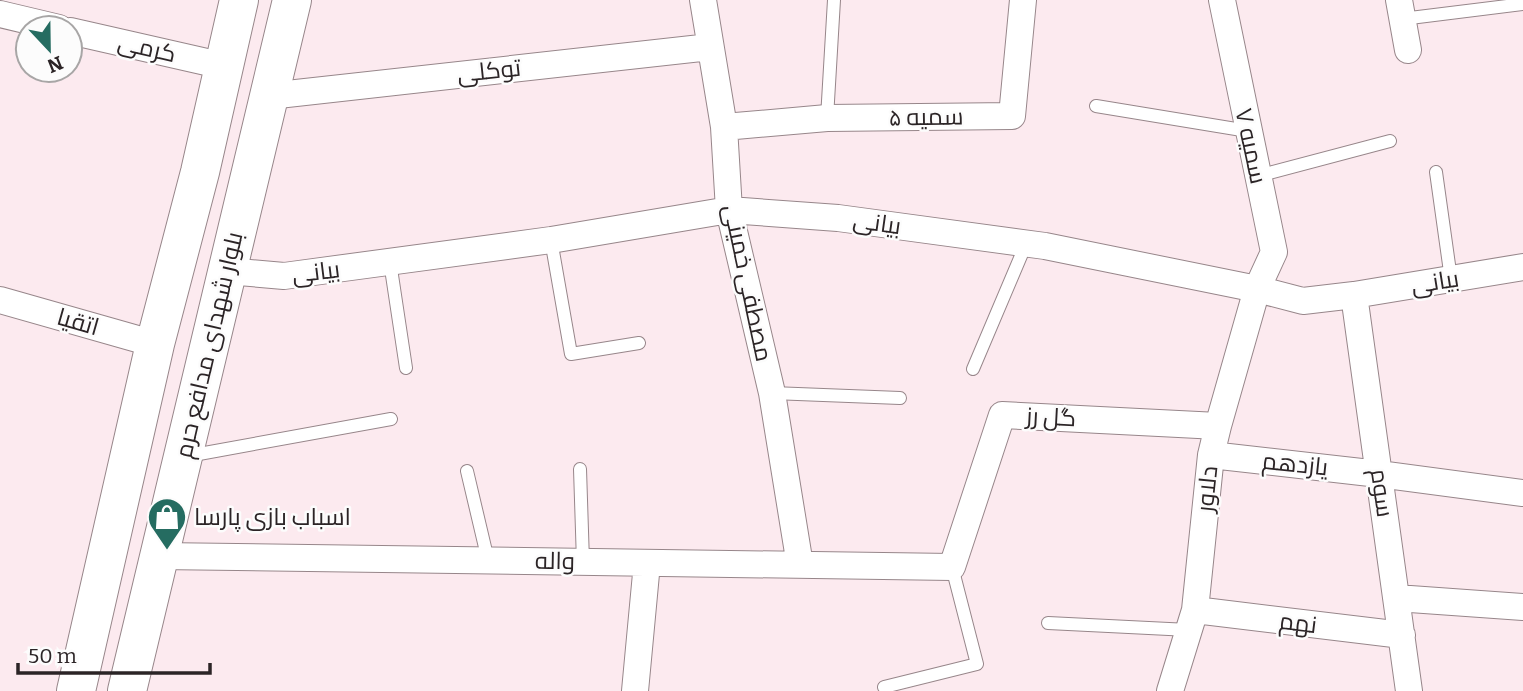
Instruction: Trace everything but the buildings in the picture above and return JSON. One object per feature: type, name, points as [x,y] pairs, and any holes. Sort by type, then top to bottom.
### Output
[{"type":"main road","name":"بلوار شهدای مدافع حرم","points":[[76,691],[155,344],[200,172],[239,0]]},
{"type":"main road","name":"بلوار شهدای مدافع حرم","points":[[127,691],[292,0]]},
{"type":"street","name":"مصطفی خمینی","points":[[703,0],[724,127],[729,210],[772,393],[800,565]]},
{"type":"street","name":"سمیه ۵","points":[[724,127],[827,118],[1012,116],[1023,0]]},
{"type":"street","name":"سمیه ۷","points":[[1222,0],[1274,252],[1257,289]]},
{"type":"street","points":[[1401,10],[1408,50]]},
{"type":"street","name":"کرمی","points":[[84,33],[224,66]]},
{"type":"street","name":"توکلی","points":[[269,96],[710,47]]},
{"type":"street","name":"بیانی","points":[[227,271],[284,276],[551,240],[729,210],[838,218],[1026,244],[1257,289],[1303,301],[1523,267]]},
{"type":"street","name":"دلاور","points":[[1170,691],[1192,620],[1211,455],[1257,289]]},
{"type":"street","name":"سوم","points":[[1354,295],[1409,691]]},
{"type":"street","name":"اتقیا","points":[[0,300],[155,344]]},
{"type":"street","name":"گل رز","points":[[952,567],[1002,415],[1218,426]]},
{"type":"street","name":"یازدهم","points":[[1211,455],[1523,492]]},
{"type":"street","name":"واله","points":[[159,556],[952,567]]},
{"type":"street","points":[[635,691],[647,563]]},
{"type":"street","points":[[1396,598],[1523,607]]},
{"type":"street","name":"نهم","points":[[1192,620],[1402,635]]},
{"type":"lane","points":[[827,118],[834,0]]},
{"type":"lane","points":[[1401,10],[1523,4]]},
{"type":"lane","points":[[1096,106],[1248,131]]},
{"type":"lane","points":[[1257,176],[1390,141]]},
{"type":"lane","points":[[1436,172],[1451,279]]},
{"type":"lane","points":[[551,240],[571,354],[639,343]]},
{"type":"lane","points":[[973,369],[1026,244]]},
{"type":"lane","points":[[390,262],[405,368]]},
{"type":"lane","points":[[772,393],[900,398]]},
{"type":"lane","points":[[183,457],[391,419]]},
{"type":"lane","points":[[580,469],[583,562]]},
{"type":"lane","points":[[467,471],[488,560]]},
{"type":"lane","points":[[884,687],[977,664],[952,567]]},
{"type":"lane","points":[[1048,623],[1192,620]]},
{"type":"place","name":"اسباب بازی پارسا","points":[[167,551]]}]
